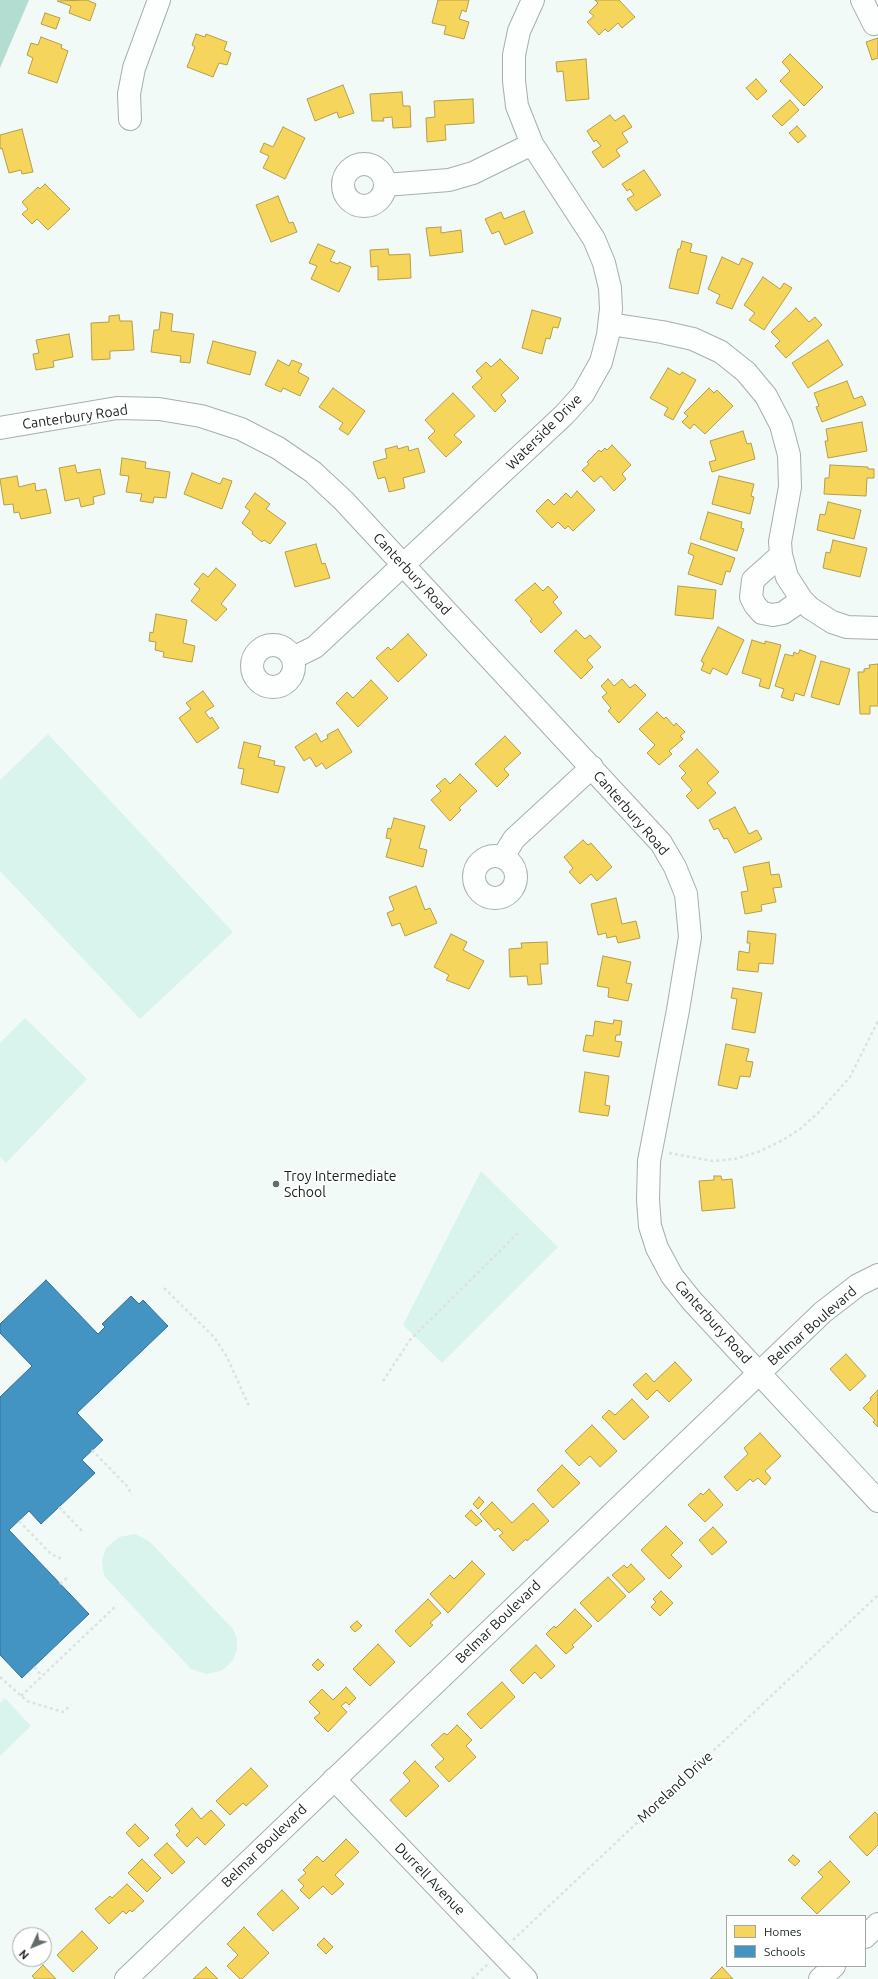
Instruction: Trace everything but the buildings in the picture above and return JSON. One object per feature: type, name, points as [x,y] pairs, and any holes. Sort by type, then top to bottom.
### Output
[{"type":"street","points":[[130,119],[129,94],[134,68],[159,0]]},
{"type":"street","name":"Waterside Drive","points":[[293,658],[315,647],[574,405],[590,383],[601,362],[610,324],[610,288],[600,251],[532,144],[517,106],[514,81],[514,55],[520,30],[533,0]]},
{"type":"street","points":[[862,0],[874,24]]},
{"type":"street","points":[[385,185],[449,180],[474,174],[532,144]]},
{"type":"street","points":[[610,324],[662,332],[693,339],[728,357],[746,372],[766,396],[781,425],[789,455],[790,487],[780,542],[781,555],[787,577],[802,600],[810,608],[832,622],[847,627],[878,628]]},
{"type":"street","name":"Canterbury Road","points":[[0,428],[76,413],[117,408],[159,409],[201,416],[241,429],[278,448],[313,472],[344,501],[661,843],[681,880],[686,894],[690,937],[678,1010],[649,1161],[648,1200],[650,1226],[657,1248],[672,1276],[692,1301],[878,1501]]},
{"type":"street","points":[[781,555],[753,580],[751,597],[755,606],[762,613],[773,615],[783,613],[802,600]]},
{"type":"street","points":[[503,857],[514,839],[592,767]]},
{"type":"street","name":"Belmar Boulevard","points":[[126,1979],[758,1373],[844,1294],[878,1275]]},
{"type":"street","name":"Durrell Avenue","points":[[334,1779],[526,1979]]},
{"type":"street","points":[[866,1936],[878,1924]]},
{"type":"street","points":[[820,1979],[833,1967]]},
{"type":"path","points":[[667,1152],[713,1161],[735,1159],[758,1152],[781,1141],[800,1129],[850,1077],[878,1021]]},
{"type":"path","points":[[383,1381],[410,1340],[518,1233]]},
{"type":"path","points":[[164,1288],[214,1337],[227,1357],[249,1406]]},
{"type":"path","points":[[92,1450],[127,1486],[132,1495]]},
{"type":"path","points":[[59,1507],[84,1533]]},
{"type":"path","points":[[19,1521],[50,1554],[62,1559]]},
{"type":"path","points":[[60,1584],[69,1576]]},
{"type":"path","name":"Moreland Drive","points":[[472,1979],[878,1595]]},
{"type":"path","points":[[21,1696],[117,1605]]},
{"type":"path","points":[[34,1667],[42,1676]]},
{"type":"path","points":[[0,1677],[27,1701],[63,1712],[71,1705]]},
{"type":"green space","points":[[0,0],[29,0],[0,68]]},
{"type":"green space","points":[[48,734],[233,932],[140,1019],[0,871],[0,780]]},
{"type":"green space","points":[[25,1018],[87,1079],[6,1163],[0,1157],[0,1043]]},
{"type":"green space","points":[[481,1171],[558,1247],[442,1363],[403,1325]]},
{"type":"green space","points":[[135,1534],[149,1541],[233,1629],[237,1639],[237,1650],[233,1660],[225,1668],[220,1671],[207,1674],[191,1669],[105,1577],[102,1560],[106,1548],[119,1537]]},
{"type":"green space","points":[[5,1698],[31,1726],[0,1756],[0,1703]]},
{"type":"place","name":"Troy Intermediate School","points":[[276,1184]]}]
